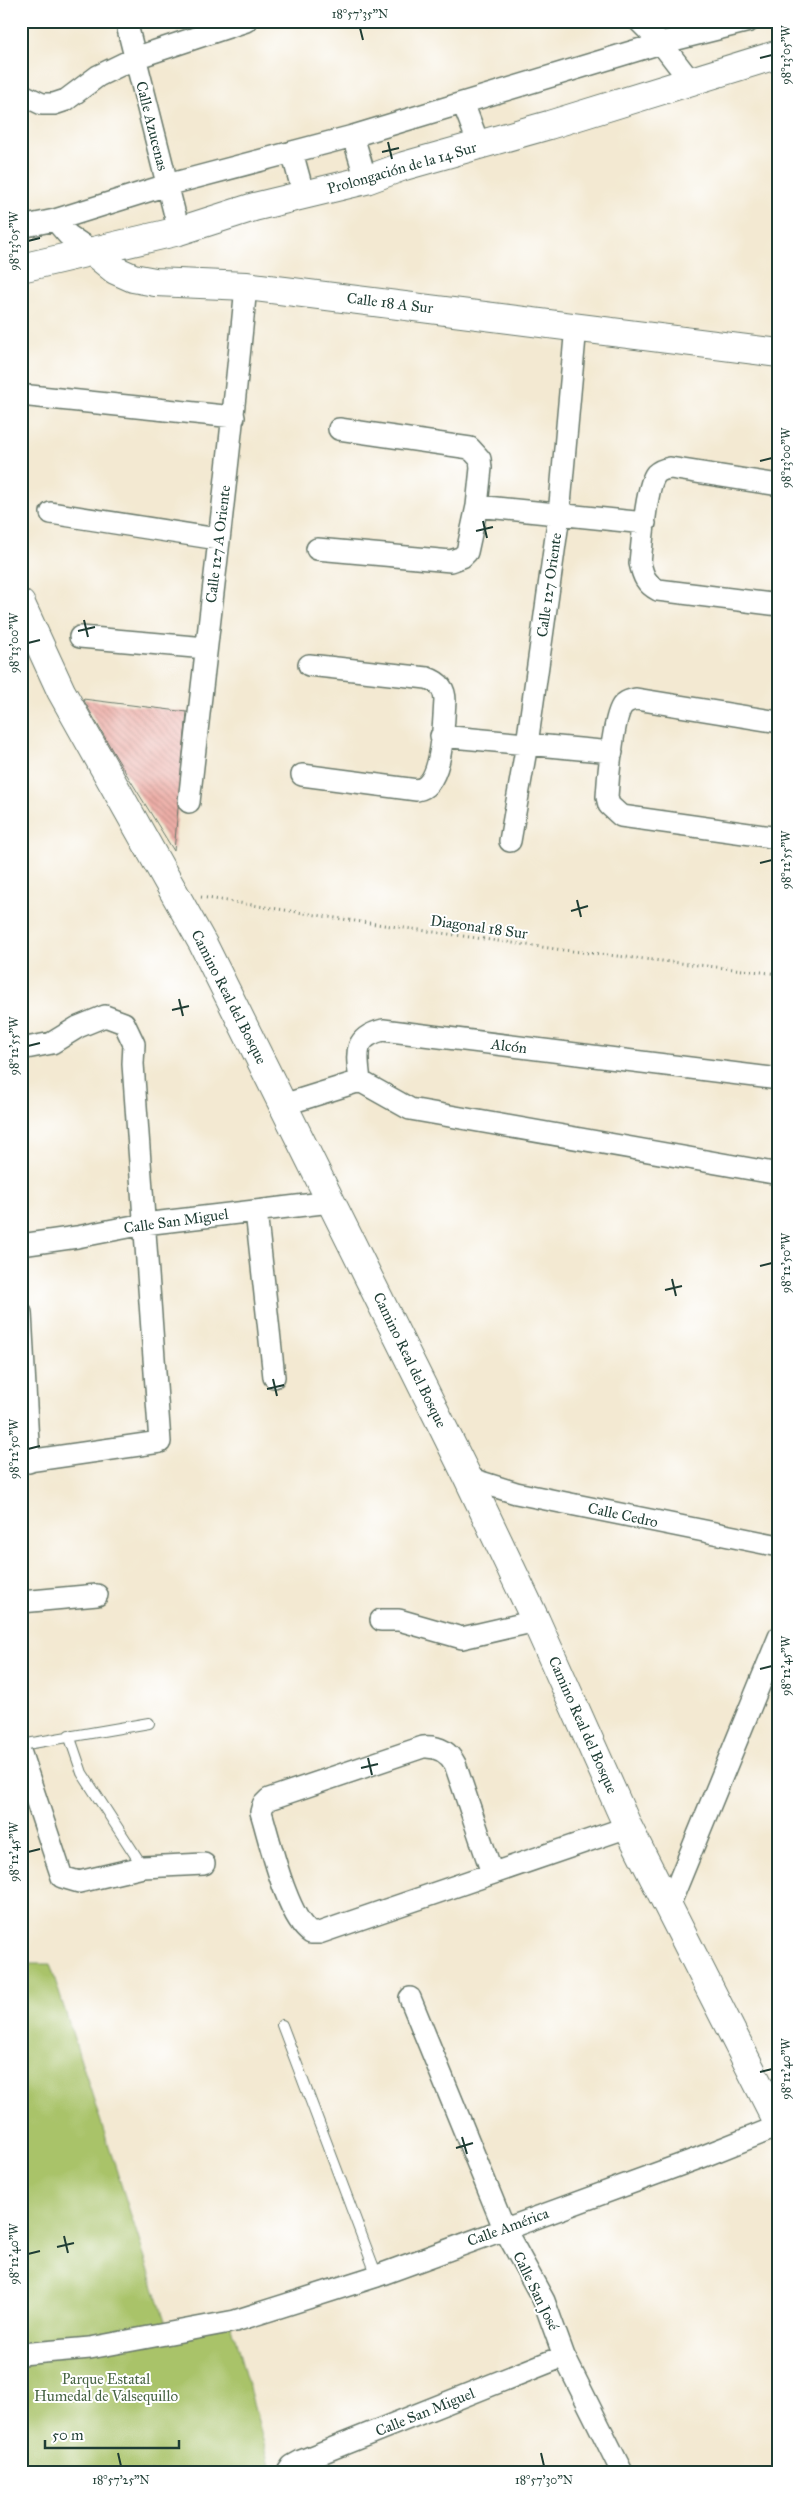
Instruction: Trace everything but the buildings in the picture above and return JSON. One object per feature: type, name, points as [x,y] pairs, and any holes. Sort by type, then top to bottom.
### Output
[{"type":"street","name":"Calle Azucenas","points":[[126,21],[179,231]]},
{"type":"street","points":[[21,94],[42,104],[54,104],[66,100],[98,76],[135,58],[246,21]]},
{"type":"street","points":[[639,21],[661,43],[691,82]]},
{"type":"street","points":[[21,227],[55,220],[167,185],[353,136],[661,43],[749,21]]},
{"type":"street","name":"Prolongación de la 14 Sur","points":[[21,268],[179,231],[254,207],[366,180],[404,166],[691,82],[779,54]]},
{"type":"street","points":[[463,103],[479,145]]},
{"type":"street","points":[[353,136],[366,180]]},
{"type":"street","points":[[292,152],[304,196]]},
{"type":"street","name":"Calle 18 A Sur","points":[[55,220],[68,234],[115,270],[132,278],[155,282],[246,286],[779,353]]},
{"type":"street","name":"Calle 127 A Oriente","points":[[190,802],[218,539],[234,417],[246,286]]},
{"type":"street","name":"Calle 127 Oriente","points":[[510,841],[527,744],[559,515],[576,326]]},
{"type":"street","points":[[30,396],[234,417]]},
{"type":"street","points":[[317,549],[451,561],[462,557],[467,552],[477,506],[481,468],[480,459],[470,448],[339,429]]},
{"type":"street","points":[[779,485],[670,468],[663,469],[654,478],[644,522],[640,563],[642,575],[649,585],[658,590],[779,605]]},
{"type":"street","points":[[477,506],[644,522]]},
{"type":"street","points":[[51,513],[218,539]]},
{"type":"street","name":"Camino Real del Bosque","points":[[21,604],[62,691],[203,944],[284,1105],[468,1478],[536,1621],[628,1827],[779,2126]]},
{"type":"street","points":[[80,636],[206,648]]},
{"type":"street","points":[[302,775],[417,790],[424,789],[429,786],[436,772],[442,736],[445,693],[435,680],[309,664]]},
{"type":"street","points":[[779,722],[636,699],[630,700],[620,710],[612,752],[607,797],[609,806],[621,816],[779,838]]},
{"type":"street","points":[[442,736],[612,752]]},
{"type":"street","points":[[21,1048],[52,1043],[78,1028],[105,1016],[124,1023],[134,1044],[133,1064],[160,1442],[25,1462],[21,1313]]},
{"type":"street","name":"Alcón","points":[[360,1081],[357,1052],[361,1041],[371,1033],[383,1030],[779,1079]]},
{"type":"street","points":[[284,1105],[360,1081],[390,1099],[417,1110],[779,1174]]},
{"type":"street","name":"Calle San Miguel","points":[[21,1245],[77,1237],[144,1224],[332,1202]]},
{"type":"street","points":[[256,1211],[274,1377]]},
{"type":"street","name":"Calle Cedro","points":[[468,1478],[516,1493],[779,1546]]},
{"type":"street","points":[[21,1602],[97,1596]]},
{"type":"street","points":[[381,1620],[399,1620],[462,1638],[536,1621]]},
{"type":"street","points":[[668,1908],[779,1637]]},
{"type":"street","points":[[492,1873],[455,1764],[450,1756],[434,1746],[423,1747],[269,1799],[263,1804],[261,1812],[290,1902],[298,1921],[311,1934],[319,1933],[628,1827]]},
{"type":"street","points":[[21,1754],[62,1877],[79,1882],[143,1867],[204,1864]]},
{"type":"street","name":"Calle San José","points":[[410,1998],[504,2228],[544,2301],[564,2356],[622,2472]]},
{"type":"street","name":"Calle América","points":[[21,2354],[90,2348],[235,2321],[376,2276],[699,2158],[779,2126]]},
{"type":"street","name":"Calle San Miguel","points":[[288,2472],[292,2466],[301,2461],[564,2356]]},
{"type":"lane","points":[[21,1745],[69,1735],[149,1723]]},
{"type":"lane","points":[[69,1735],[82,1773],[143,1867]]},
{"type":"lane","points":[[282,2025],[376,2276]]},
{"type":"path","name":"Diagonal 18 Sur","points":[[178,899],[202,896],[355,921],[563,950],[779,974]]},
{"type":"green space","name":"Parque Estatal Humedal de Valsequillo","points":[[21,1964],[50,1964],[168,2330],[230,2319],[272,2472],[21,2472]]}]
